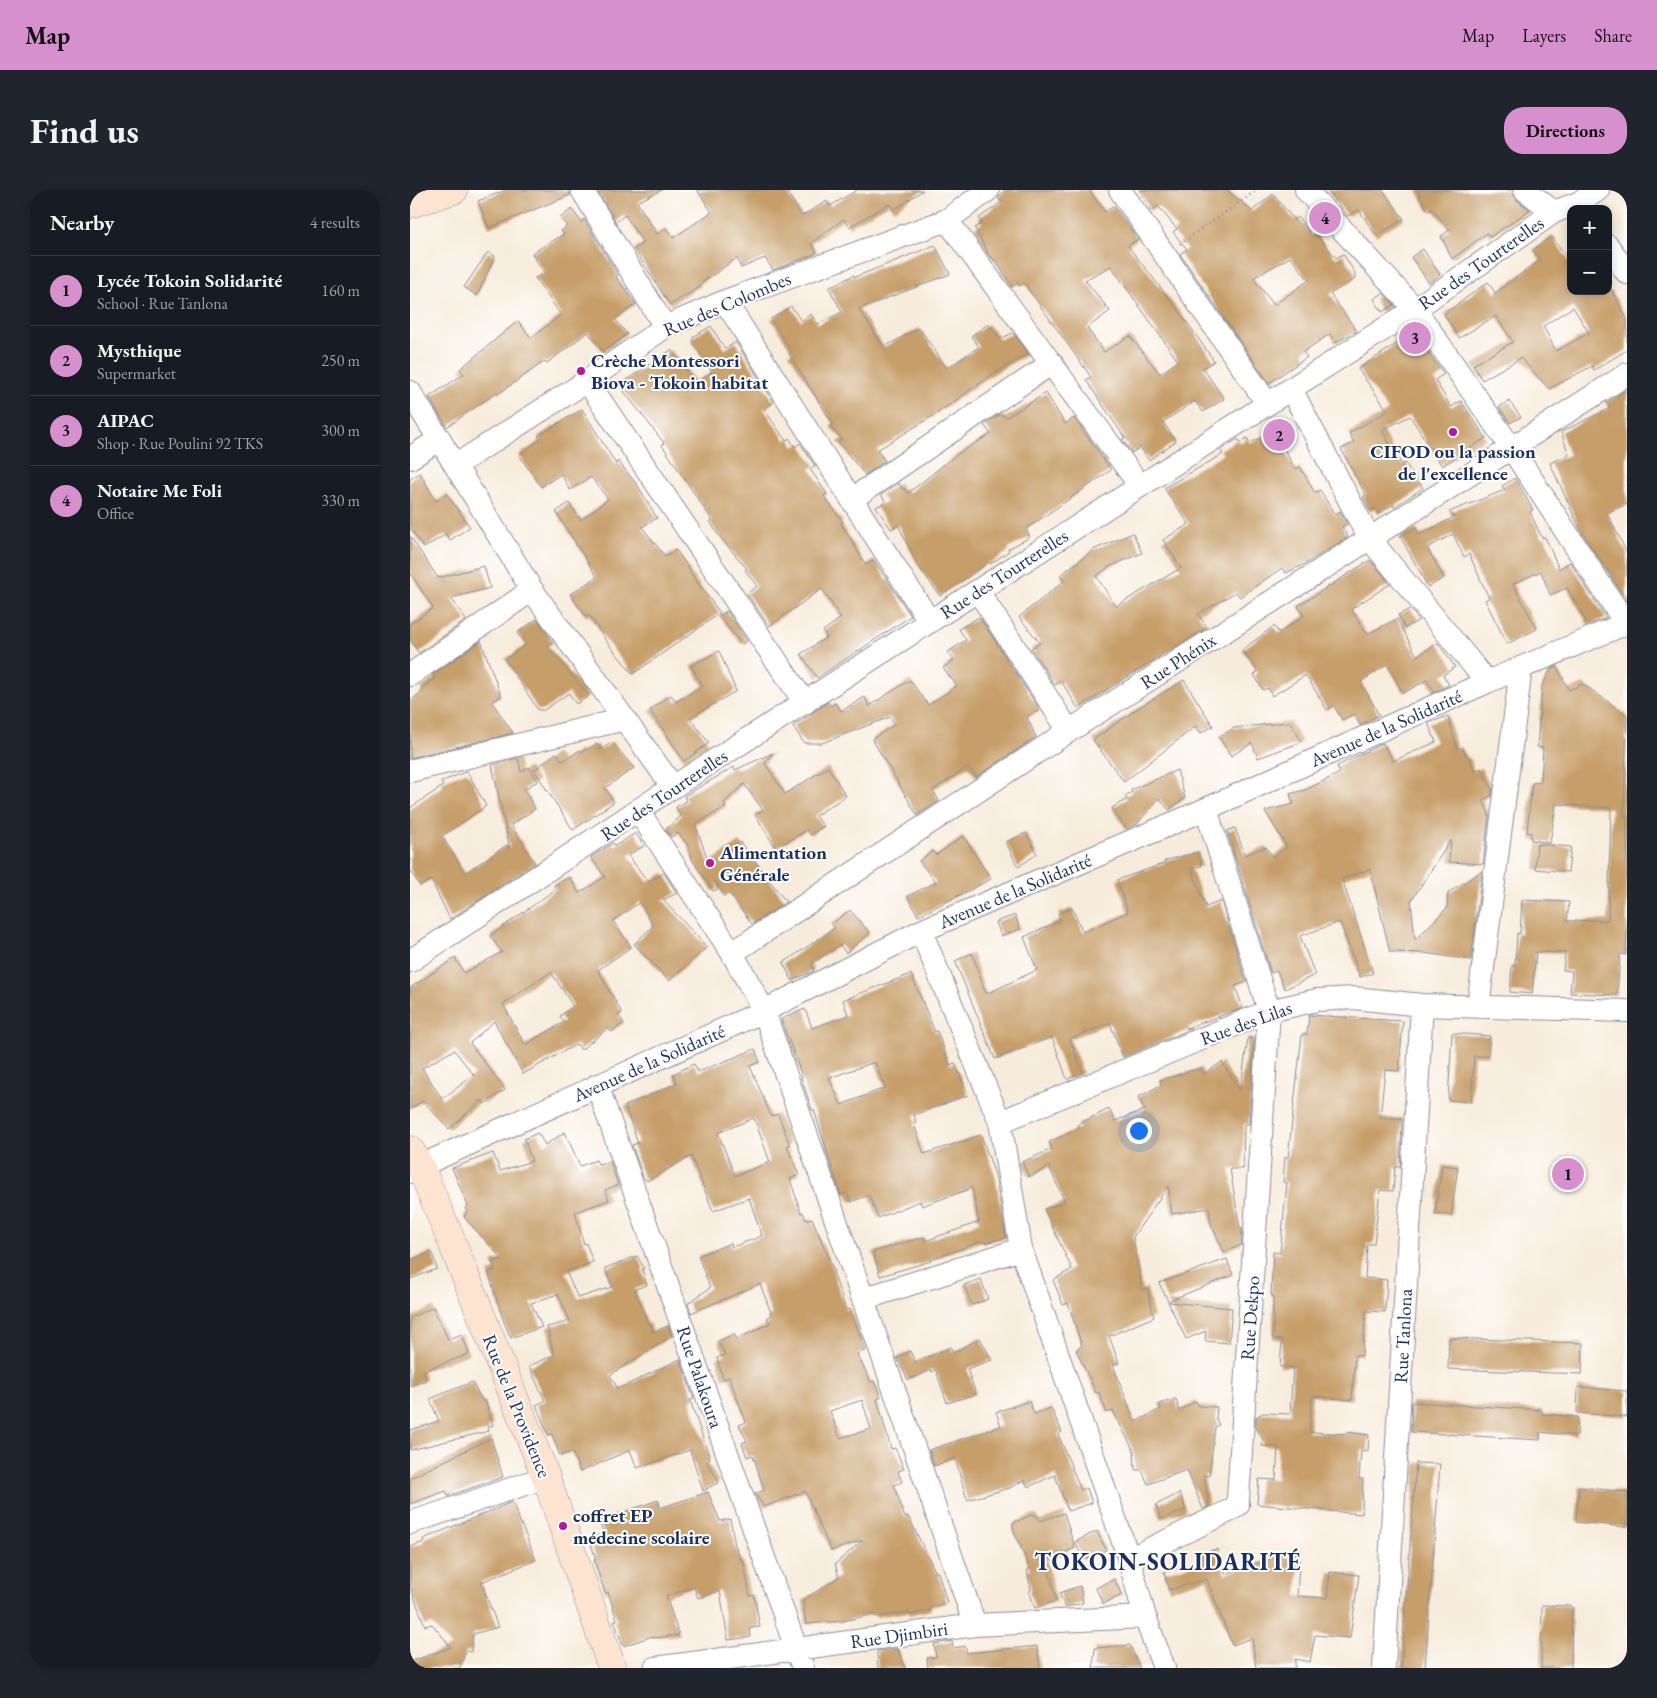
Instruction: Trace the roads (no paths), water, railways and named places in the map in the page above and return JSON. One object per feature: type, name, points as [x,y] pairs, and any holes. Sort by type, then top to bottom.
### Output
[{"type":"street","points":[[410,204],[454,190]]},
{"type":"street","points":[[582,190],[665,327]]},
{"type":"street","name":"Rue des Colombes","points":[[456,465],[587,381],[665,327],[725,301],[947,220],[988,190]]},
{"type":"street","points":[[1120,190],[1267,403]]},
{"type":"street","points":[[1306,190],[1415,309],[1512,449],[1627,623]]},
{"type":"street","points":[[1525,190],[1554,212]]},
{"type":"street","name":"Rue des Tourterelles","points":[[1581,205],[1598,190]]},
{"type":"street","name":"Rue des Tourterelles","points":[[410,960],[639,812],[673,787],[1415,309],[1554,212],[1567,209]]},
{"type":"street","points":[[947,220],[1140,486]]},
{"type":"street","points":[[1611,250],[1627,272]]},
{"type":"street","points":[[725,301],[930,622]]},
{"type":"street","points":[[852,499],[1052,363]]},
{"type":"street","name":"Rue Phénix","points":[[732,953],[1068,731],[1627,374]]},
{"type":"street","points":[[587,381],[805,703]]},
{"type":"street","points":[[1291,389],[1369,538],[1487,682]]},
{"type":"street","points":[[410,392],[532,590],[673,787]]},
{"type":"street","points":[[410,458],[440,439]]},
{"type":"street","points":[[410,675],[532,590]]},
{"type":"street","points":[[978,591],[1068,731]]},
{"type":"street","name":"Avenue de la Solidarité","points":[[413,1163],[597,1086],[764,1011],[921,931],[1206,809],[1487,682],[1627,623]]},
{"type":"street","points":[[1478,1007],[1521,668]]},
{"type":"street","points":[[410,771],[625,719]]},
{"type":"street","points":[[1206,809],[1269,1011]]},
{"type":"street","points":[[639,812],[732,953],[764,1011],[975,1626]]},
{"type":"street","points":[[921,931],[1000,1122],[1021,1249],[1129,1559],[1145,1617],[1164,1668]]},
{"type":"street","name":"Rue des Lilas","points":[[1000,1122],[1269,1011],[1334,998],[1422,1005],[1627,1011]]},
{"type":"street","name":"Rue Tanlona","points":[[1384,1668],[1422,1005]]},
{"type":"street","name":"Rue Dekpo","points":[[1129,1559],[1238,1505],[1269,1011]]},
{"type":"street","name":"Rue Palakoura","points":[[597,1086],[800,1659]]},
{"type":"street","name":"Rue de la Providence","points":[[413,1163],[546,1477],[612,1668]]},
{"type":"street","points":[[863,1299],[1021,1249]]},
{"type":"street","points":[[410,1523],[546,1477]]},
{"type":"street","name":"Rue Djimbiri","points":[[655,1668],[800,1659],[975,1626],[1145,1617]]},
{"type":"place","name":"Notaire Me Foli","points":[[1325,218]]},
{"type":"place","name":"AIPAC","points":[[1415,338]]},
{"type":"place","name":"Crèche Montessori Biova - Tokoin habitat","points":[[581,371]]},
{"type":"place","name":"CIFOD ou la passion de l'excellence","points":[[1453,432]]},
{"type":"place","name":"Mysthique","points":[[1279,435]]},
{"type":"place","name":"Alimentation Générale","points":[[710,863]]},
{"type":"place","name":"Lycée Tokoin Solidarité","points":[[1568,1174]]},
{"type":"place","name":"coffret EP médecine scolaire","points":[[563,1526]]},
{"type":"district","name":"TOKOIN-SOLIDARITÉ","points":[[1168,1561]]}]
